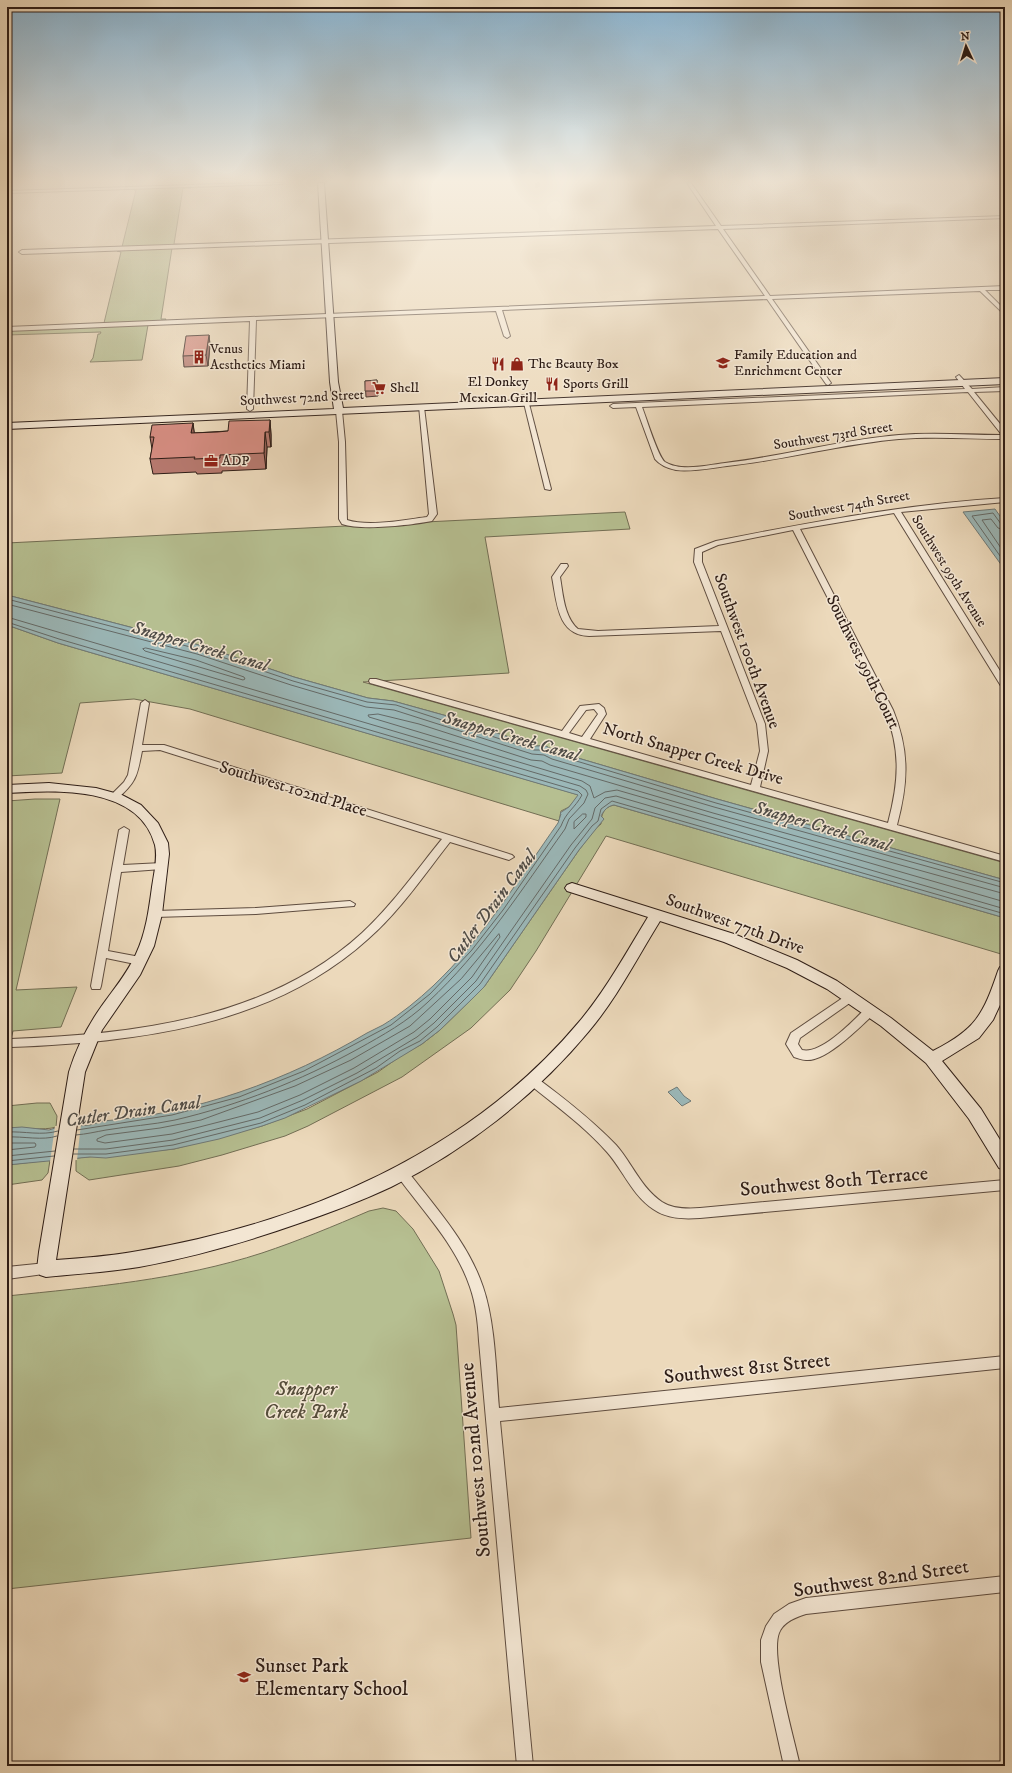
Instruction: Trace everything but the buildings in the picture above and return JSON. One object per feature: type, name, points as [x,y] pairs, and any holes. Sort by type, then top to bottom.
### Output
[{"type":"street","points":[[327,266],[334,382],[339,408],[342,442],[342,510],[344,522],[352,524],[379,523],[416,521],[431,518],[433,510],[421,407]]},
{"type":"street","points":[[747,266],[830,385]]},
{"type":"street","points":[[7,329],[1005,288]]},
{"type":"street","points":[[980,289],[1005,313]]},
{"type":"street","points":[[498,308],[507,336]]},
{"type":"street","points":[[250,409],[253,318]]},
{"type":"street","name":"Southwest 72nd Street","points":[[961,380],[1005,375]]},
{"type":"street","points":[[961,380],[1005,434]]},
{"type":"street","name":"Southwest 72nd Street","points":[[613,406],[636,398],[714,390],[961,380],[1005,381]]},
{"type":"street","name":"Southwest 72nd Street","points":[[7,426],[525,399],[636,398],[1005,389]]},
{"type":"street","name":"Southwest 73rd Street","points":[[636,398],[658,459],[665,465],[686,468],[751,462],[899,437],[1005,437]]},
{"type":"street","points":[[525,399],[548,489]]},
{"type":"street","name":"Southwest 72nd Street","points":[[7,419],[250,409],[421,407],[525,399]]},
{"type":"street","points":[[93,422],[122,414]]},
{"type":"street","name":"Southwest 74th Street","points":[[699,549],[716,543],[896,510],[960,502],[1005,500]]},
{"type":"street","name":"Southwest 99th Avenue","points":[[896,510],[1005,686]]},
{"type":"street","name":"Southwest 99th Court","points":[[796,528],[889,710],[898,733],[902,750],[903,770],[898,803],[892,826]]},
{"type":"street","name":"Southwest 100th Avenue","points":[[699,549],[697,554],[698,562],[759,716],[763,732],[764,751],[755,788]]},
{"type":"street","points":[[564,566],[556,577],[564,615],[570,626],[580,632],[598,634],[724,628]]},
{"type":"street","name":"North Snapper Creek Drive","points":[[373,681],[1005,859]]},
{"type":"street","points":[[114,797],[131,779],[138,748],[145,703]]},
{"type":"street","points":[[564,734],[583,708],[596,706],[601,710],[602,714],[585,740]]},
{"type":"street","name":"Southwest 102nd Place","points":[[138,748],[161,747],[509,857]]},
{"type":"street","points":[[7,789],[63,787],[84,789],[114,797],[140,812],[153,827],[160,843],[162,866],[156,914],[147,947],[125,986],[102,1018],[90,1040],[77,1072],[46,1269]]},
{"type":"street","points":[[96,986],[103,954],[124,830]]},
{"type":"street","points":[[11,1043],[90,1040],[152,1032],[197,1022],[265,999],[315,973],[355,945],[382,920],[448,838]]},
{"type":"street","points":[[118,869],[162,866]]},
{"type":"street","name":"Southwest 77th Drive","points":[[572,888],[729,938],[815,975],[870,1011],[903,1035],[932,1059]]},
{"type":"street","points":[[156,914],[256,911],[350,904]]},
{"type":"street","points":[[7,1273],[138,1259],[228,1239],[299,1216],[371,1188],[402,1173],[446,1147],[472,1129],[533,1081],[586,1025],[606,996],[656,915]]},
{"type":"street","points":[[103,954],[140,961]]},
{"type":"street","points":[[1005,971],[992,1009],[984,1024],[965,1040],[932,1059],[979,1119],[1005,1163]]},
{"type":"street","points":[[850,997],[795,1036],[792,1044],[797,1052],[805,1056],[813,1055],[829,1047],[870,1011]]},
{"type":"street","name":"Southwest 80th Terrace","points":[[533,1081],[589,1125],[620,1159],[645,1195],[666,1210],[683,1214],[1005,1185]]},
{"type":"street","name":"Southwest 102nd Avenue","points":[[402,1173],[461,1254],[474,1281],[484,1319],[525,1766]]},
{"type":"street","name":"Southwest 81st Street","points":[[492,1415],[1005,1362]]},
{"type":"street","name":"Southwest 82nd Street","points":[[792,1766],[769,1662],[768,1646],[771,1630],[779,1619],[790,1611],[806,1606],[1005,1584]]},
{"type":"green space","points":[[118,266],[169,266],[161,319],[166,319],[165,321],[104,323]]},
{"type":"green space","points":[[154,324],[155,325],[148,325],[142,360],[90,362],[93,358],[98,334],[101,332],[7,335],[7,330]]},
{"type":"green space","points":[[625,512],[630,529],[485,537],[509,673],[363,682],[1005,863],[1005,880],[717,799],[554,751],[546,746],[536,746],[447,716],[393,701],[368,698],[294,677],[199,645],[7,595],[7,543]]},
{"type":"green space","points":[[7,625],[58,643],[579,795],[569,807],[561,811],[559,821],[190,709],[134,699],[80,703],[62,773],[7,776]]},
{"type":"green space","points":[[60,799],[16,990],[77,987],[61,1027],[13,1031],[7,1055],[7,801]]},
{"type":"green space","points":[[614,805],[1005,918],[1005,942],[1001,954],[606,836],[536,951],[510,990],[471,1028],[402,1077],[308,1126],[285,1136],[222,1155],[179,1166],[89,1180],[76,1171],[76,1158],[174,1149],[262,1126],[307,1109],[378,1072],[402,1055],[422,1044],[440,1030],[484,987],[579,850],[595,829],[601,824],[605,809]]},
{"type":"green space","points":[[50,1103],[57,1116],[56,1127],[45,1129],[7,1128],[7,1106]]},
{"type":"green space","points":[[50,1160],[48,1173],[42,1180],[7,1185],[7,1165]]},
{"type":"green space","name":"Snapper Creek Park","points":[[383,1208],[396,1211],[413,1229],[439,1271],[456,1325],[471,1538],[7,1589],[7,1296],[136,1281],[199,1270],[262,1253],[369,1211]]},
{"type":"water","points":[[995,509],[1005,523],[1005,570],[963,512]]},
{"type":"water","name":"Snapper Creek Canal","points":[[7,595],[199,645],[294,677],[368,698],[393,701],[447,716],[535,746],[546,746],[554,751],[717,799],[1005,880],[1005,918],[614,805],[608,807],[603,812],[601,816],[604,819],[579,850],[484,987],[440,1030],[422,1044],[361,1081],[285,1118],[219,1139],[174,1149],[106,1158],[90,1157],[7,1165],[7,1128],[22,1127],[49,1130],[55,1128],[90,1125],[103,1121],[172,1111],[206,1102],[273,1080],[305,1066],[390,1021],[433,986],[468,948],[500,908],[558,823],[560,813],[569,807],[578,795],[58,643],[7,625]]},
{"type":"water","points":[[677,1087],[684,1096],[691,1101],[682,1106],[668,1092]]},
{"type":"pier","points":[[81,1124],[77,1160],[50,1162],[55,1126]]},
{"type":"place","name":"Venus Aesthetics Miami","points":[[199,357]]},
{"type":"place","name":"Family Education and Enrichment Center","points":[[723,363]]},
{"type":"place","name":"El Donkey Mexican Grill","points":[[498,364]]},
{"type":"place","name":"The Beauty Box","points":[[517,364]]},
{"type":"place","name":"Sports Grill","points":[[552,384]]},
{"type":"place","name":"Shell","points":[[379,388]]},
{"type":"place","name":"ADP","points":[[211,461]]},
{"type":"place","name":"Sunset Park Elementary School","points":[[244,1677]]},
{"type":"water label","name":"Cutler Drain Canal","points":[[492,907]]},
{"type":"water label","name":"Cutler Drain Canal","points":[[133,1112]]}]
